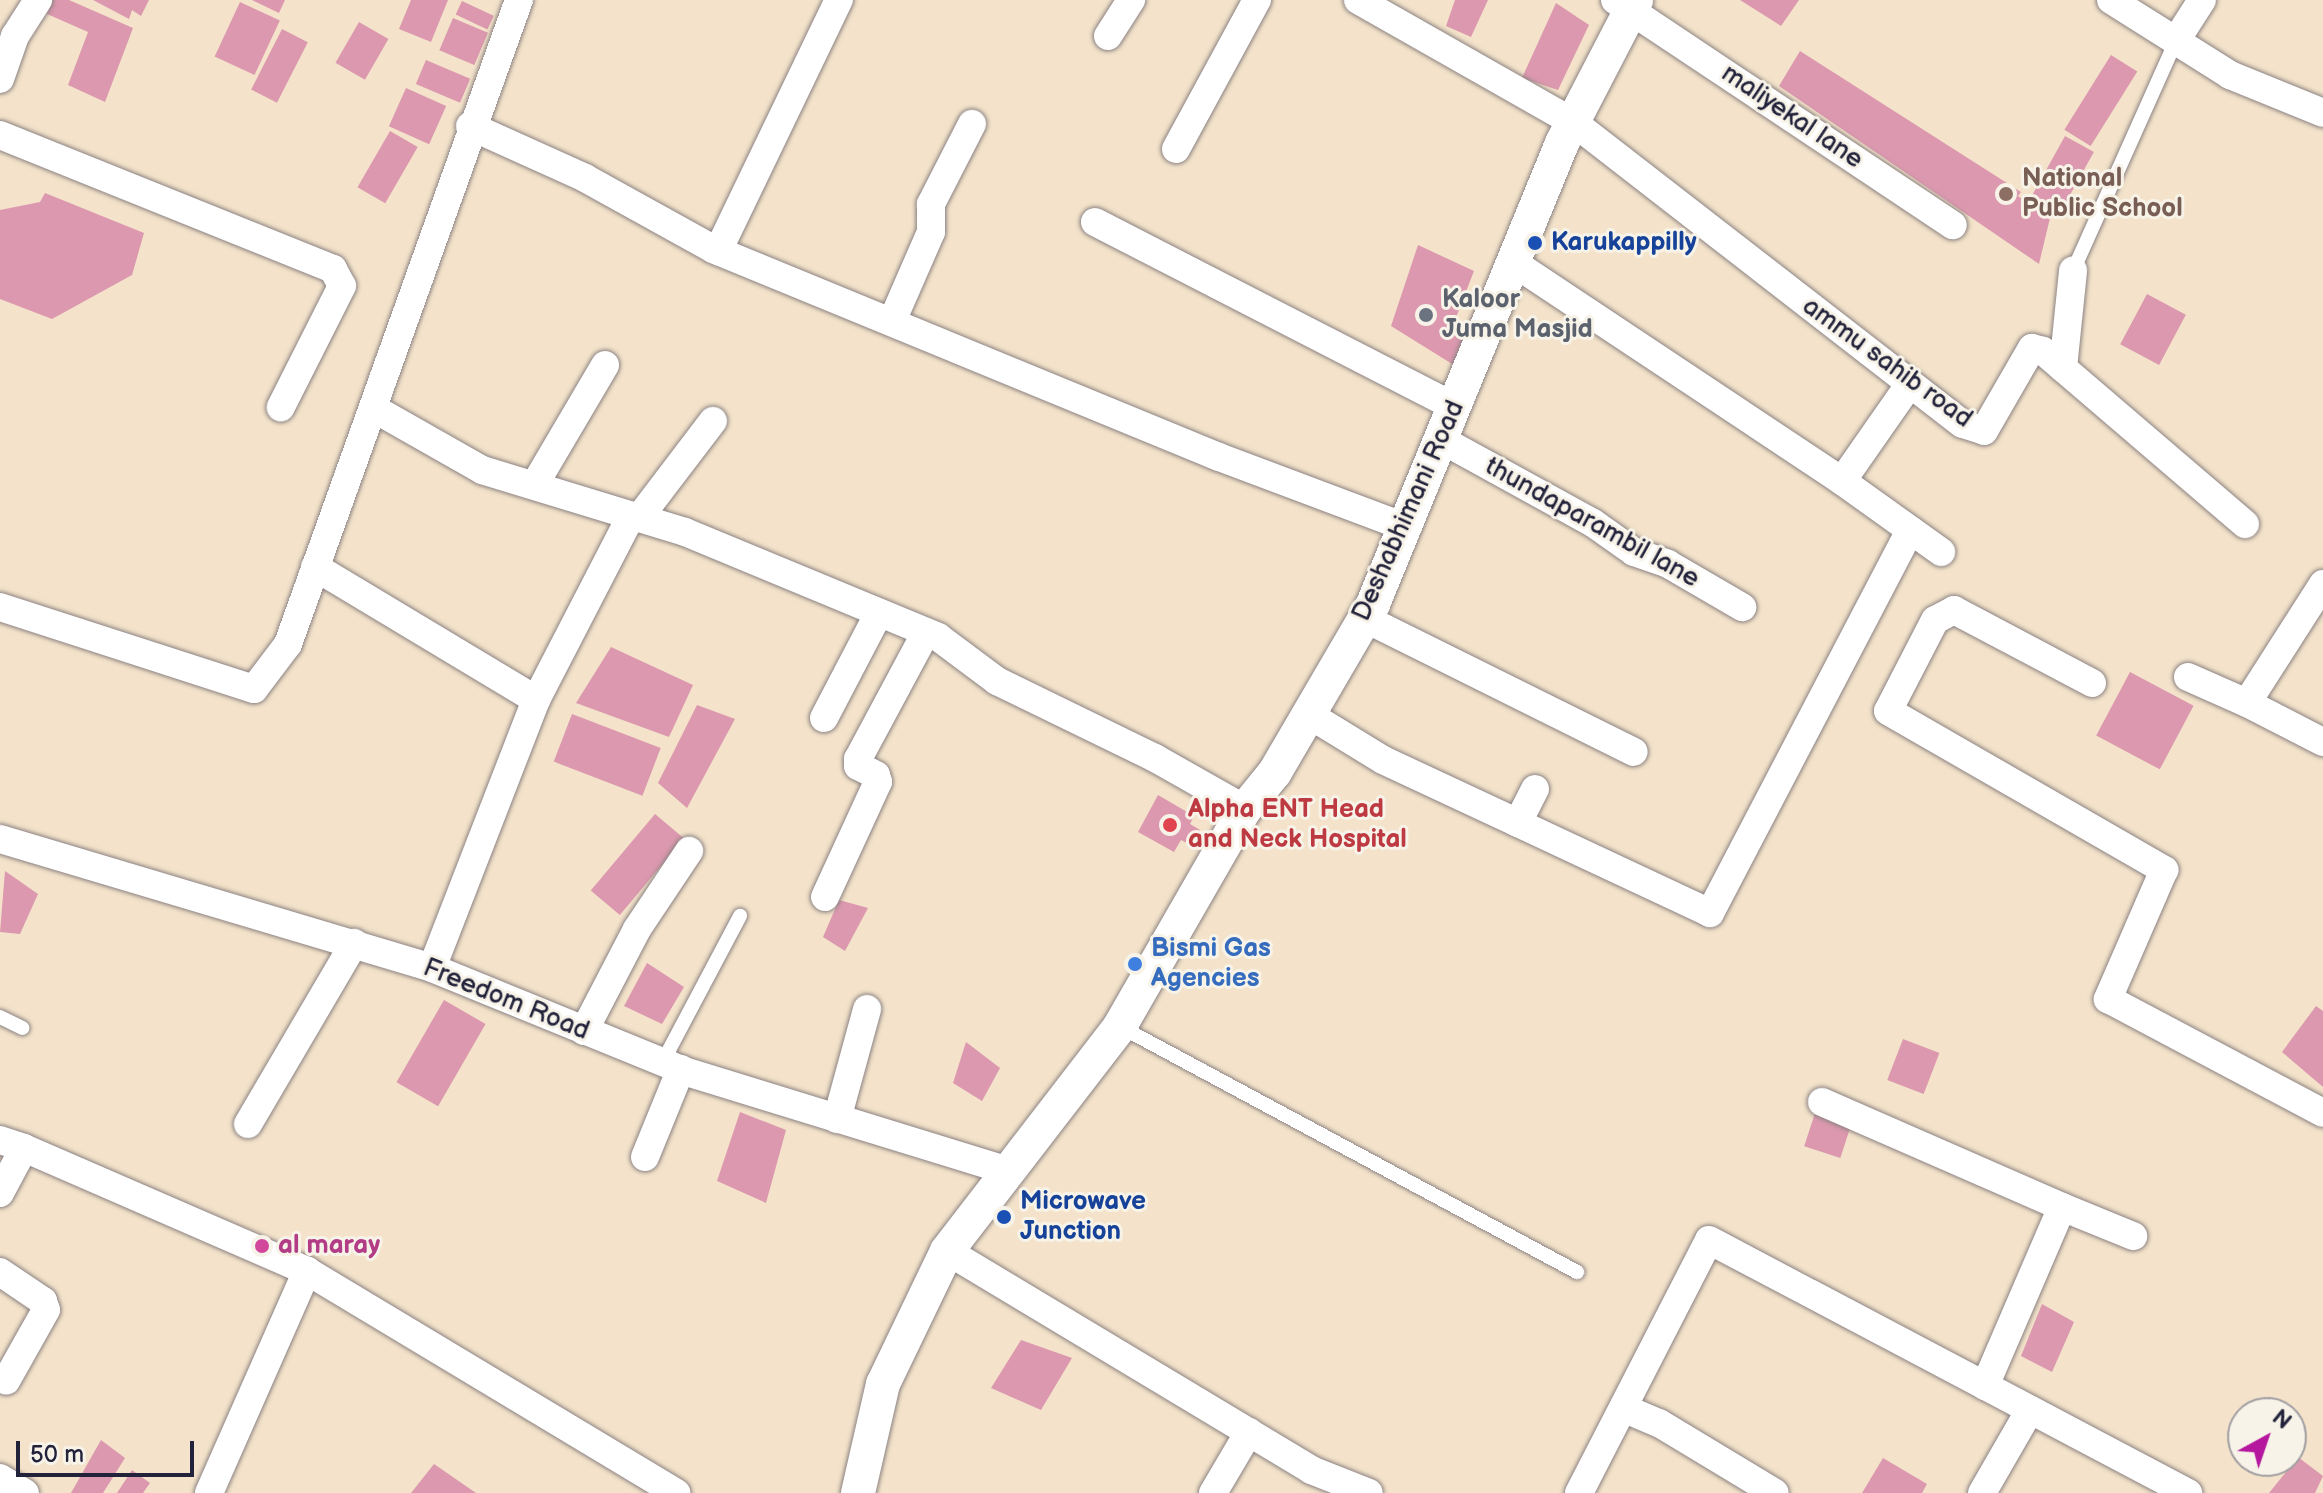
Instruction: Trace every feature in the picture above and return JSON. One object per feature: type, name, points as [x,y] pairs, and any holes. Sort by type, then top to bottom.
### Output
[{"type":"street","points":[[0,79],[15,36],[38,0]]},
{"type":"street","points":[[0,607],[254,689],[288,644],[470,126],[519,0]]},
{"type":"street","points":[[718,251],[839,0]]},
{"type":"street","points":[[1108,36],[1131,0]]},
{"type":"street","points":[[1176,149],[1257,0]]},
{"type":"street","name":"ammu sahib road","points":[[1358,0],[1573,122],[1963,424],[1984,431],[2032,348],[2063,368],[2245,524]]},
{"type":"street","points":[[2111,0],[2230,75],[2323,113]]},
{"type":"street","points":[[2177,39],[2202,0]]},
{"type":"street","name":"Deshabhimani Road","points":[[858,1493],[883,1384],[947,1251],[1120,1026],[1245,809],[1308,714],[1364,618],[1442,440],[1573,122],[1628,3]]},
{"type":"street","name":"maliyekal lane","points":[[1628,3],[1953,225]]},
{"type":"street","points":[[893,319],[931,232],[931,204],[972,124]]},
{"type":"street","points":[[470,126],[585,178],[718,251],[893,319],[1204,451],[1405,527]]},
{"type":"street","points":[[0,135],[333,269],[342,286],[281,407]]},
{"type":"street","points":[[1095,222],[1455,407]]},
{"type":"street","points":[[1514,263],[1842,481],[1941,552]]},
{"type":"street","points":[[2063,368],[2073,271]]},
{"type":"street","points":[[535,484],[605,365]]},
{"type":"street","points":[[1842,481],[1909,385]]},
{"type":"street","points":[[373,408],[482,470],[635,517],[926,632],[997,681],[1155,758],[1245,809]]},
{"type":"street","points":[[432,968],[536,700],[635,517],[713,421]]},
{"type":"street","name":"thundaparambil lane","points":[[1442,440],[1593,523],[1634,552],[1668,564],[1742,607]]},
{"type":"street","points":[[1308,714],[1383,760],[1710,913],[1910,530]]},
{"type":"street","points":[[315,567],[536,700]]},
{"type":"street","points":[[2247,703],[2323,584]]},
{"type":"street","points":[[2092,683],[1954,610],[1935,620],[1888,711],[2164,870],[2108,999],[2323,1113]]},
{"type":"street","points":[[824,718],[879,613]]},
{"type":"street","points":[[1364,618],[1634,752]]},
{"type":"street","points":[[825,897],[878,782],[876,775],[858,766],[858,759],[926,632]]},
{"type":"street","points":[[2188,677],[2323,742]]},
{"type":"street","points":[[1518,823],[1535,789]]},
{"type":"street","name":"Freedom Road","points":[[0,839],[432,968],[675,1067],[1008,1171]]},
{"type":"street","points":[[584,1031],[637,929],[689,851]]},
{"type":"street","points":[[248,1124],[354,943]]},
{"type":"street","points":[[837,1119],[867,1009]]},
{"type":"street","points":[[645,1157],[675,1067]]},
{"type":"street","points":[[1822,1102],[2133,1236]]},
{"type":"street","points":[[0,1193],[12,1144],[307,1271],[676,1493]]},
{"type":"street","points":[[1985,1386],[2062,1207]]},
{"type":"street","points":[[1579,1493],[1709,1240],[2188,1493]]},
{"type":"street","points":[[947,1251],[1311,1470],[1369,1493]]},
{"type":"street","points":[[209,1493],[307,1271]]},
{"type":"street","points":[[0,1272],[43,1301],[46,1310],[6,1381]]},
{"type":"street","points":[[1623,1408],[1659,1423],[1775,1493]]},
{"type":"street","points":[[1982,1493],[2030,1410]]},
{"type":"street","points":[[1213,1493],[1249,1432]]},
{"type":"street","points":[[0,1478],[25,1493]]},
{"type":"lane","points":[[2073,271],[2177,39]]},
{"type":"lane","points":[[675,1067],[669,1050],[740,916]]},
{"type":"lane","points":[[0,1017],[23,1028]]},
{"type":"lane","points":[[1120,1026],[1577,1272]]},
{"type":"building","points":[[52,0],[69,0],[133,28],[105,102],[68,85],[88,32],[47,14]]},
{"type":"building","points":[[93,0],[149,0],[141,16],[132,10],[129,19]]},
{"type":"building","points":[[252,0],[285,0],[279,13]]},
{"type":"building","points":[[411,0],[448,0],[431,42],[399,29]]},
{"type":"building","points":[[1455,0],[1488,0],[1471,37],[1446,26]]},
{"type":"building","points":[[1740,0],[1799,0],[1781,26]]},
{"type":"building","points":[[462,1],[494,16],[487,29],[456,15]]},
{"type":"building","points":[[240,2],[280,21],[255,75],[215,56]]},
{"type":"building","points":[[1556,3],[1589,25],[1558,90],[1522,78]]},
{"type":"building","points":[[453,18],[488,33],[474,65],[439,50]]},
{"type":"building","points":[[359,22],[388,39],[365,80],[336,63]]},
{"type":"building","points":[[282,29],[308,42],[277,103],[251,90]]},
{"type":"building","points":[[1800,51],[2021,192],[2018,196],[2050,218],[2039,264],[1779,86]]},
{"type":"building","points":[[2111,55],[2137,71],[2091,146],[2064,130]]},
{"type":"building","points":[[426,60],[470,79],[460,103],[416,84]]},
{"type":"building","points":[[406,88],[446,106],[429,144],[389,126]]},
{"type":"building","points":[[390,131],[418,147],[385,203],[358,187]]},
{"type":"building","points":[[2065,136],[2094,152],[2058,218],[2029,202]]},
{"type":"building","points":[[45,193],[144,233],[132,275],[52,319],[0,299],[0,210],[40,202]]},
{"type":"building","name":"Kaloor Juma Masjid","points":[[1418,245],[1474,271],[1452,328],[1474,339],[1465,372],[1391,326]]},
{"type":"building","points":[[2147,294],[2186,315],[2159,365],[2120,344]]},
{"type":"building","points":[[611,647],[693,685],[669,737],[576,703]]},
{"type":"building","points":[[2130,672],[2194,706],[2160,769],[2096,736]]},
{"type":"building","points":[[697,705],[735,719],[687,808],[658,783]]},
{"type":"building","points":[[572,714],[661,748],[642,796],[554,762]]},
{"type":"building","points":[[1158,795],[1194,816],[1190,824],[1200,830],[1191,845],[1181,840],[1174,852],[1138,832]]},
{"type":"building","points":[[655,814],[684,838],[620,915],[591,891]]},
{"type":"building","points":[[5,871],[38,894],[20,934],[0,932]]},
{"type":"building","points":[[839,900],[868,908],[845,951],[823,937]]},
{"type":"building","points":[[647,963],[684,987],[662,1024],[624,1006]]},
{"type":"building","points":[[444,1000],[486,1024],[438,1106],[397,1082]]},
{"type":"building","points":[[2316,1006],[2323,1011],[2323,1087],[2282,1052]]},
{"type":"building","points":[[1903,1039],[1939,1053],[1924,1094],[1887,1080]]},
{"type":"building","points":[[966,1042],[1000,1068],[982,1101],[953,1083]]},
{"type":"building","points":[[740,1112],[786,1130],[766,1203],[717,1181]]},
{"type":"building","points":[[1815,1113],[1851,1125],[1840,1158],[1804,1146]]},
{"type":"building","points":[[2042,1304],[2074,1322],[2052,1372],[2021,1356]]},
{"type":"building","points":[[1021,1340],[1072,1358],[1041,1410],[991,1388]]},
{"type":"building","points":[[101,1440],[125,1458],[103,1493],[71,1493]]},
{"type":"building","points":[[1883,1458],[1927,1484],[1922,1493],[1862,1493]]},
{"type":"building","points":[[434,1464],[476,1493],[411,1493]]},
{"type":"building","points":[[2307,1464],[2323,1476],[2315,1493],[2269,1493],[2282,1477],[2307,1477]]},
{"type":"building","points":[[132,1470],[150,1483],[143,1493],[117,1493]]},
{"type":"place","name":"National Public School","points":[[2006,194]]},
{"type":"place","name":"Karukappilly","points":[[1535,243]]},
{"type":"place","name":"Kaloor Juma Masjid","points":[[1426,315]]},
{"type":"place","name":"Alpha ENT Head and Neck Hospital","points":[[1170,825]]},
{"type":"place","name":"Bismi Gas Agencies","points":[[1135,964]]},
{"type":"place","name":"Microwave Junction","points":[[1004,1217]]},
{"type":"place","name":"al maray","points":[[262,1246]]}]
